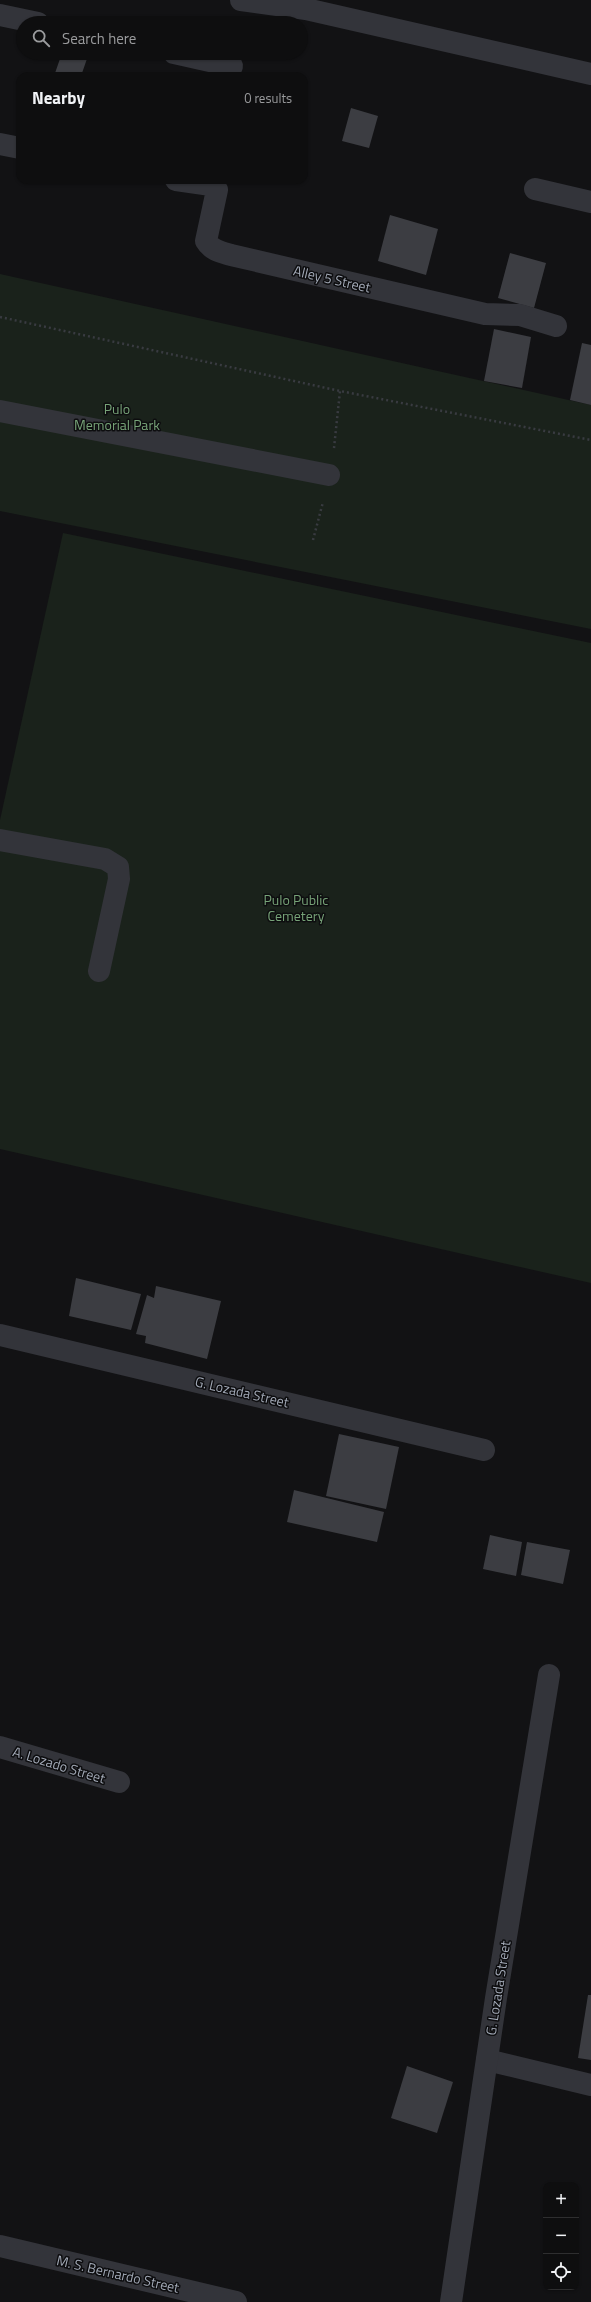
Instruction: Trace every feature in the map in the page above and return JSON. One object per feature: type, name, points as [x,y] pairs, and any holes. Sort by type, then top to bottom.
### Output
[{"type":"street","points":[[241,0],[307,4],[591,74]]},
{"type":"street","points":[[0,15],[16,18]]},
{"type":"street","points":[[205,60],[232,66]]},
{"type":"street","points":[[0,144],[16,147]]},
{"type":"street","name":"Alley 5 Street","points":[[204,184],[211,185],[217,190],[206,241],[209,247],[216,250],[231,255],[477,312],[520,315],[556,326]]},
{"type":"street","points":[[535,189],[591,202]]},
{"type":"street","points":[[0,411],[329,475]]},
{"type":"street","points":[[0,840],[105,859],[118,867],[119,879],[99,971]]},
{"type":"street","name":"G. Lozada Street","points":[[0,1334],[484,1450]]},
{"type":"street","name":"G. Lozada Street","points":[[450,2302],[487,2060],[549,1676]]},
{"type":"street","name":"A. Lozado Street","points":[[0,1747],[119,1782]]},
{"type":"street","points":[[487,2060],[591,2085]]},
{"type":"street","name":"M. S. Bernardo Street","points":[[0,2246],[236,2302]]},
{"type":"path","points":[[0,317],[340,391],[591,440]]},
{"type":"path","points":[[313,540],[334,453],[340,391]]},
{"type":"green space","name":"Pulo Memorial Park","points":[[0,274],[591,405],[591,629],[0,511]]},
{"type":"green space","name":"Pulo Public Cemetery","points":[[63,533],[591,643],[591,1283],[0,1149],[0,820]]},
{"type":"building","points":[[60,60],[87,60],[82,72],[55,72]]},
{"type":"building","points":[[351,108],[378,116],[369,148],[342,141]]},
{"type":"building","points":[[390,215],[438,229],[426,275],[378,261]]},
{"type":"building","points":[[510,253],[546,263],[534,308],[498,298]]},
{"type":"building","points":[[494,329],[531,337],[522,388],[484,381]]},
{"type":"building","points":[[582,343],[591,345],[591,405],[570,400]]},
{"type":"building","points":[[76,1278],[141,1294],[131,1330],[69,1316]]},
{"type":"building","points":[[156,1286],[221,1301],[207,1359],[145,1343],[146,1336],[136,1334],[147,1295],[154,1298]]},
{"type":"building","points":[[339,1434],[399,1447],[386,1509],[326,1496]]},
{"type":"building","points":[[294,1490],[384,1512],[377,1542],[287,1522]]},
{"type":"building","points":[[490,1535],[522,1542],[516,1576],[483,1569]]},
{"type":"building","points":[[527,1542],[570,1550],[563,1584],[521,1575]]},
{"type":"building","points":[[588,1995],[591,1995],[591,2060],[578,2058]]},
{"type":"building","points":[[407,2066],[453,2082],[437,2133],[391,2118]]}]
